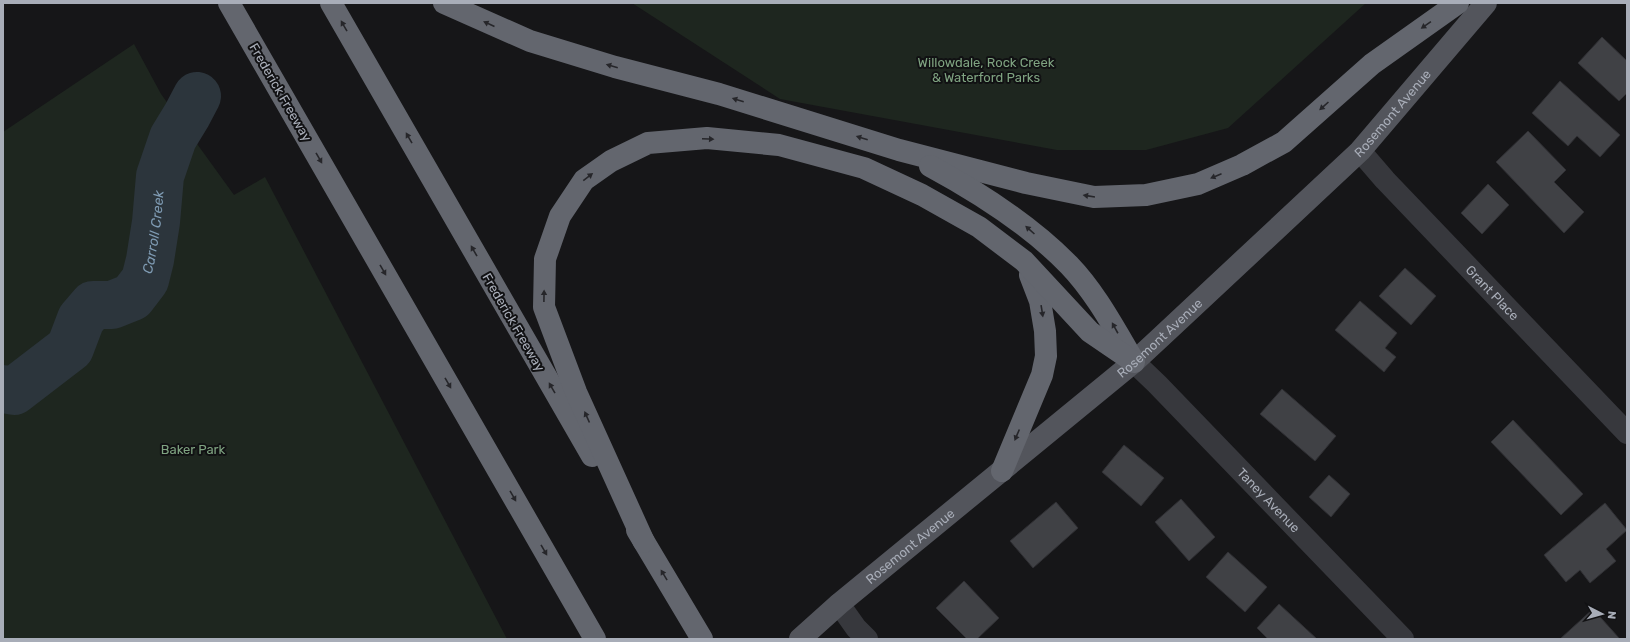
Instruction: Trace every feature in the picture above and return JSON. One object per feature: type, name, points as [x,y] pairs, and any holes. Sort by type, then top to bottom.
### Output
[{"type":"highway","name":"Frederick Freeway","points":[[229,3],[595,639]]},
{"type":"highway","name":"Frederick Freeway","points":[[331,3],[562,405],[702,639]]},
{"type":"highway","points":[[444,3],[530,42],[615,67],[719,94],[899,150],[1026,183],[1094,197],[1146,195],[1198,184],[1242,165],[1284,142],[1372,64],[1458,3]]},
{"type":"highway","points":[[644,542],[576,392],[544,307],[545,259],[560,216],[584,180],[612,161],[648,143],[707,138],[779,145],[864,168],[922,195],[979,227],[1024,262],[1090,332],[1134,362]]},
{"type":"highway","points":[[899,150],[966,185],[1023,224],[1064,260],[1102,307],[1134,362]]},
{"type":"highway","points":[[1002,471],[1042,375],[1046,356],[1045,331],[1040,301],[1024,262]]},
{"type":"main road","name":"Rosemont Avenue","points":[[800,639],[839,604],[1134,362],[1360,151],[1486,3]]},
{"type":"street","name":"Grant Place","points":[[1360,151],[1385,180],[1627,433]]},
{"type":"street","name":"Taney Avenue","points":[[1134,362],[1403,639]]},
{"type":"street","points":[[839,604],[856,628],[867,639]]},
{"type":"green space","name":"Willowdale, Rock Creek & Waterford Parks","points":[[632,3],[1366,3],[1228,128],[1146,150],[1057,150],[780,99]]},
{"type":"green space","name":"Baker Park","points":[[134,44],[161,94],[234,195],[265,177],[507,639],[3,639],[3,132]]},
{"type":"building","points":[[1602,37],[1627,61],[1627,93],[1619,101],[1578,63]]},
{"type":"building","points":[[1560,81],[1620,135],[1600,157],[1577,136],[1568,146],[1532,113]]},
{"type":"building","points":[[1528,131],[1566,170],[1554,182],[1584,212],[1564,233],[1496,162]]},
{"type":"building","points":[[1488,184],[1509,205],[1482,234],[1461,213]]},
{"type":"building","points":[[1405,268],[1436,296],[1411,325],[1379,296]]},
{"type":"building","points":[[1360,301],[1397,333],[1385,348],[1396,357],[1384,372],[1335,330]]},
{"type":"building","points":[[1282,389],[1336,436],[1315,461],[1260,414]]},
{"type":"building","points":[[1513,420],[1583,494],[1561,515],[1491,442]]},
{"type":"building","points":[[1124,445],[1164,478],[1141,506],[1102,472]]},
{"type":"building","points":[[1329,475],[1350,494],[1331,517],[1309,497]]},
{"type":"building","points":[[1181,499],[1215,537],[1189,561],[1155,522]]},
{"type":"building","points":[[1056,502],[1078,528],[1033,568],[1010,541]]},
{"type":"building","points":[[1605,503],[1627,530],[1606,549],[1616,561],[1590,583],[1580,570],[1566,582],[1544,555]]},
{"type":"building","points":[[1228,552],[1267,587],[1245,612],[1206,577]]},
{"type":"building","points":[[964,581],[999,618],[977,639],[967,639],[936,608]]},
{"type":"building","points":[[1279,604],[1317,639],[1268,639],[1257,628]]},
{"type":"building","points":[[1593,609],[1619,638],[1618,639],[1560,639]]},
{"type":"waterway","name":"Carroll Creek","points":[[3,389],[14,391],[70,348],[81,319],[93,305],[112,305],[132,297],[145,280],[156,222],[160,176],[173,138],[197,96]]}]
